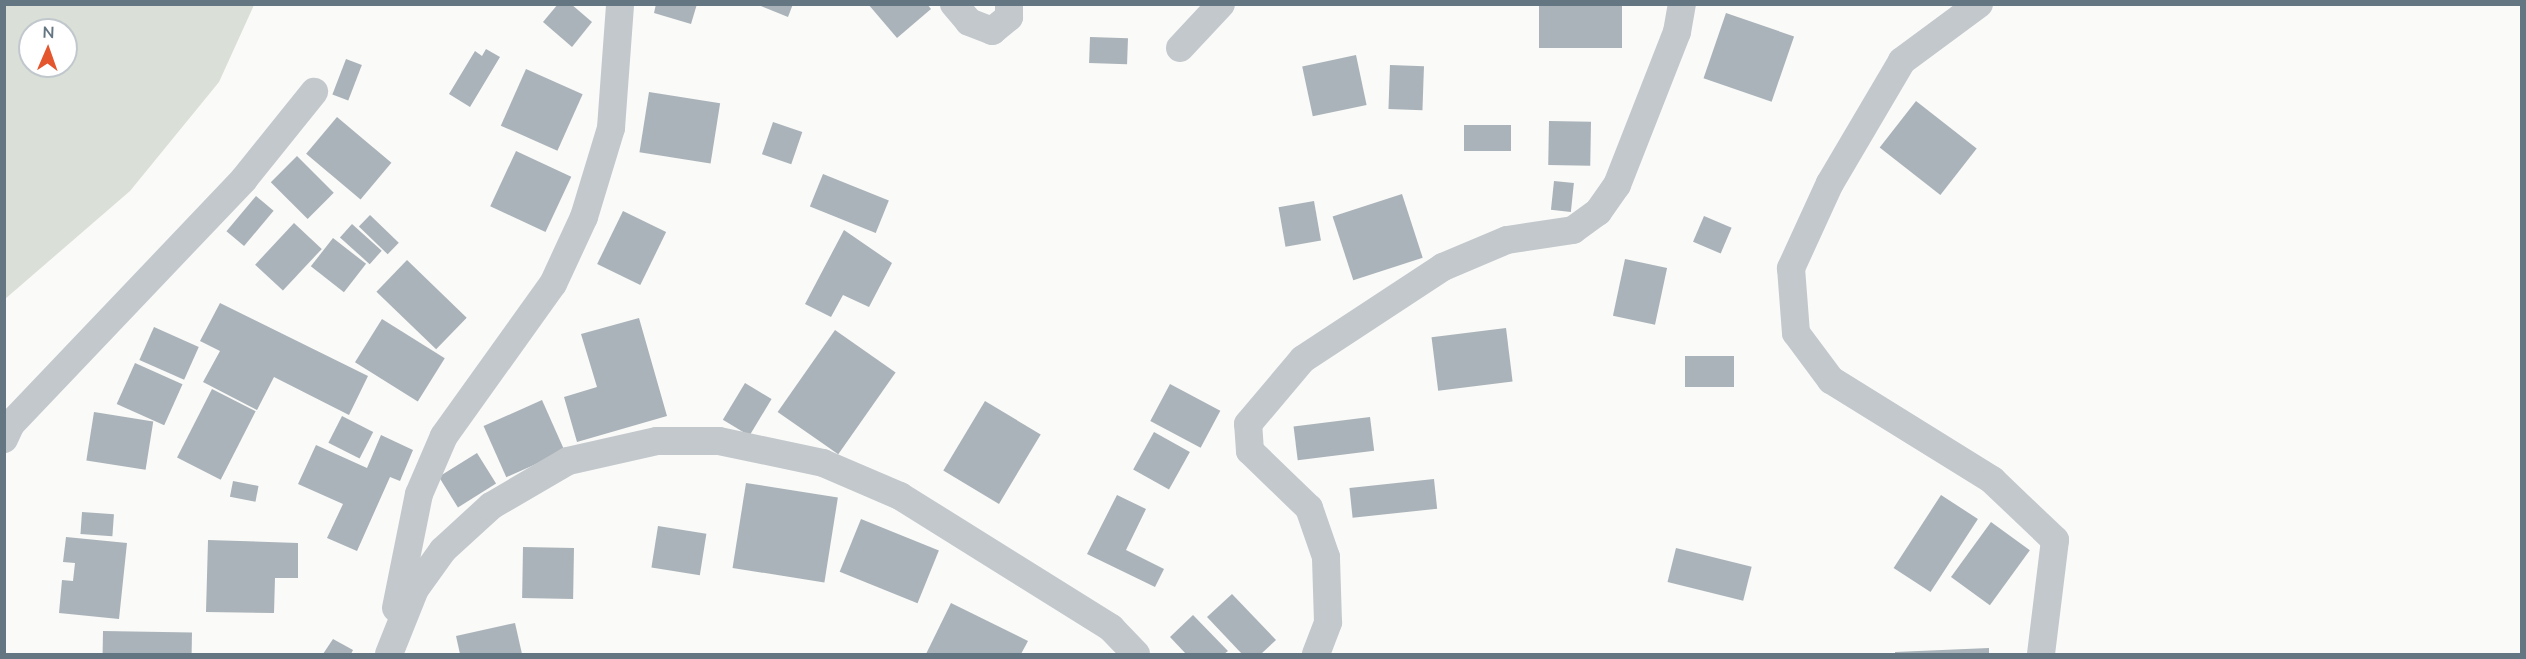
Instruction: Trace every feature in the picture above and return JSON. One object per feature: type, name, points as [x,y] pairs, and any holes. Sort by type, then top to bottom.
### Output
[{"type":"street","points":[[388,654],[420,494],[444,436],[554,284],[584,217],[611,128],[620,4]]},
{"type":"street","points":[[954,4],[969,22],[992,32],[1009,17],[1009,4]]},
{"type":"street","points":[[1180,48],[1221,4]]},
{"type":"street","points":[[1316,654],[1328,622],[1326,557],[1309,508],[1250,452],[1248,424],[1303,359],[1443,267],[1507,240],[1573,230],[1598,212],[1617,185],[1677,32],[1682,4]]},
{"type":"street","points":[[1979,4],[1902,61],[1830,183],[1791,268],[1796,333],[1831,380],[1992,480],[2055,540],[2041,654]]},
{"type":"street","points":[[4,439],[11,424],[244,179],[314,92]]},
{"type":"street","points":[[388,654],[415,589],[443,550],[491,506],[568,461],[657,441],[719,441],[823,463],[900,496],[1111,628],[1136,654]]},
{"type":"shaded area","points":[[5,4],[254,5],[219,82],[130,191],[5,299]]},
{"type":"building","points":[[558,4],[571,4],[592,22],[572,47],[543,22]]},
{"type":"building","points":[[656,4],[697,4],[691,24],[654,13]]},
{"type":"building","points":[[756,4],[793,4],[788,17]]},
{"type":"building","points":[[868,4],[927,4],[931,9],[897,38]]},
{"type":"building","points":[[1539,4],[1622,4],[1622,48],[1539,48]]},
{"type":"building","points":[[1726,13],[1794,36],[1772,102],[1704,78]]},
{"type":"building","points":[[1090,37],[1128,38],[1127,64],[1089,63]]},
{"type":"building","points":[[486,49],[500,57],[470,107],[449,94],[475,51],[482,56]]},
{"type":"building","points":[[1356,55],[1367,105],[1313,116],[1302,66]]},
{"type":"building","points":[[346,59],[362,65],[348,101],[332,94]]},
{"type":"building","points":[[1390,65],[1424,66],[1422,110],[1388,109]]},
{"type":"building","points":[[526,69],[583,94],[557,151],[501,126]]},
{"type":"building","points":[[649,92],[720,103],[711,164],[639,152]]},
{"type":"building","points":[[1916,101],[1977,148],[1940,195],[1880,147]]},
{"type":"building","points":[[337,117],[391,163],[361,199],[306,154]]},
{"type":"building","points":[[1549,121],[1591,122],[1590,166],[1548,165]]},
{"type":"building","points":[[773,122],[802,132],[791,164],[762,154]]},
{"type":"building","points":[[1464,125],[1511,125],[1511,151],[1464,151]]},
{"type":"building","points":[[516,151],[571,177],[546,232],[490,206]]},
{"type":"building","points":[[297,156],[334,193],[308,219],[271,182]]},
{"type":"building","points":[[823,174],[889,201],[876,233],[810,206]]},
{"type":"building","points":[[1554,181],[1574,183],[1571,212],[1551,210]]},
{"type":"building","points":[[1402,194],[1423,258],[1353,280],[1333,217]]},
{"type":"building","points":[[256,196],[274,211],[244,246],[226,231]]},
{"type":"building","points":[[1314,201],[1321,240],[1285,247],[1279,207]]},
{"type":"building","points":[[623,211],[666,232],[640,285],[597,264]]},
{"type":"building","points":[[370,215],[399,243],[388,254],[359,227]]},
{"type":"building","points":[[1704,216],[1732,228],[1721,253],[1693,242]]},
{"type":"building","points":[[294,223],[322,249],[283,291],[255,265]]},
{"type":"building","points":[[352,224],[382,251],[370,264],[340,237]]},
{"type":"building","points":[[844,230],[892,263],[869,307],[843,295],[831,317],[805,304]]},
{"type":"building","points":[[333,238],[366,264],[344,292],[311,266]]},
{"type":"building","points":[[1625,259],[1667,268],[1655,325],[1613,316]]},
{"type":"building","points":[[407,260],[467,318],[436,349],[376,292]]},
{"type":"building","points":[[220,303],[368,376],[349,415],[274,377],[257,410],[203,382],[220,351],[200,341]]},
{"type":"building","points":[[639,318],[667,416],[577,442],[564,397],[597,387],[581,334]]},
{"type":"building","points":[[382,319],[445,358],[418,401],[355,362]]},
{"type":"building","points":[[154,327],[199,347],[184,380],[139,360]]},
{"type":"building","points":[[1506,328],[1513,382],[1438,391],[1432,337]]},
{"type":"building","points":[[835,330],[896,372],[838,454],[778,412]]},
{"type":"building","points":[[1685,356],[1734,356],[1734,387],[1685,387]]},
{"type":"building","points":[[135,363],[183,384],[164,425],[117,404]]},
{"type":"building","points":[[745,383],[772,399],[749,436],[723,420]]},
{"type":"building","points":[[1170,384],[1220,411],[1201,448],[1150,421]]},
{"type":"building","points":[[212,389],[256,411],[221,480],[177,458]]},
{"type":"building","points":[[542,400],[565,451],[506,477],[484,426]]},
{"type":"building","points":[[985,401],[1041,434],[999,504],[943,470]]},
{"type":"building","points":[[94,412],[153,421],[146,470],[86,460]]},
{"type":"building","points":[[342,416],[373,432],[360,459],[328,443]]},
{"type":"building","points":[[1370,417],[1374,451],[1298,460],[1294,426]]},
{"type":"building","points":[[1154,432],[1190,452],[1169,489],[1133,470]]},
{"type":"building","points":[[381,435],[413,450],[400,481],[390,477],[357,551],[327,538],[343,504],[298,484],[316,445],[367,468]]},
{"type":"building","points":[[477,453],[496,484],[458,507],[439,477]]},
{"type":"building","points":[[1434,479],[1437,509],[1353,518],[1349,488]]},
{"type":"building","points":[[233,481],[259,486],[255,502],[230,497]]},
{"type":"building","points":[[746,483],[838,498],[824,582],[733,568]]},
{"type":"building","points":[[1117,495],[1146,509],[1126,550],[1164,569],[1155,587],[1087,554]]},
{"type":"building","points":[[1941,495],[1978,519],[1931,592],[1894,568]]},
{"type":"building","points":[[82,512],[114,514],[112,536],[80,534]]},
{"type":"building","points":[[861,519],[939,550],[918,603],[840,572]]},
{"type":"building","points":[[1991,522],[2030,550],[1990,605],[1951,577]]},
{"type":"building","points":[[658,526],[706,534],[700,575],[651,567]]},
{"type":"building","points":[[66,537],[127,543],[119,619],[59,613],[62,580],[73,581],[75,563],[63,562]]},
{"type":"building","points":[[208,540],[298,543],[298,578],[275,578],[274,613],[206,612]]},
{"type":"building","points":[[523,547],[574,548],[573,599],[522,598]]},
{"type":"building","points":[[1676,548],[1752,567],[1743,601],[1668,582]]},
{"type":"building","points":[[1232,594],[1276,640],[1261,654],[1242,654],[1207,617]]},
{"type":"building","points":[[951,603],[1028,641],[1021,654],[926,654]]},
{"type":"building","points":[[1193,615],[1228,651],[1224,654],[1186,654],[1170,637]]},
{"type":"building","points":[[515,623],[522,654],[460,654],[456,636]]},
{"type":"building","points":[[103,631],[192,633],[192,654],[103,654]]},
{"type":"building","points":[[333,639],[353,650],[351,654],[323,654]]},
{"type":"building","points":[[1989,648],[1989,654],[1895,654],[1895,652]]}]
